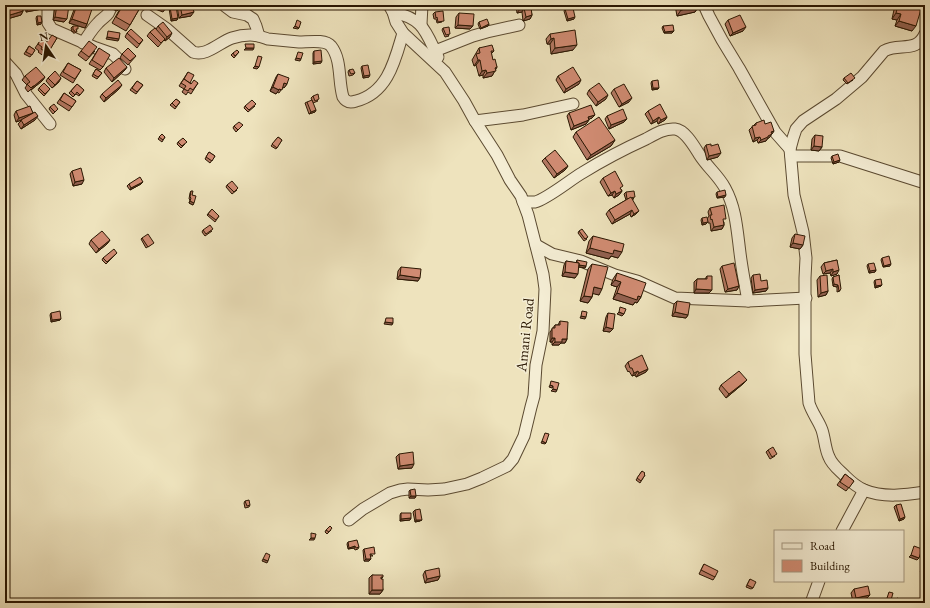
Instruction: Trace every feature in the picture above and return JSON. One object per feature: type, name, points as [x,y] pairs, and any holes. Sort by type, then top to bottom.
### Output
[{"type":"street","points":[[48,5],[48,23],[52,29],[113,54],[125,69]]},
{"type":"street","points":[[83,42],[98,22],[108,14],[111,5]]},
{"type":"street","points":[[421,24],[422,5]]},
{"type":"street","points":[[704,5],[712,22],[775,132],[790,152],[840,156],[925,183]]},
{"type":"street","points":[[225,6],[233,12],[253,19],[259,36]]},
{"type":"street","points":[[391,9],[421,24],[445,72]]},
{"type":"street","name":"Amani Road","points":[[349,520],[363,509],[390,493],[408,489],[444,489],[467,484],[507,466],[513,459],[524,436],[534,396],[536,365],[543,331],[545,289],[543,274],[528,215],[523,202],[497,155],[445,72],[403,33],[396,22],[391,9]]},
{"type":"street","points":[[147,15],[196,53],[206,52],[232,38],[250,35],[286,41],[328,43],[336,55],[343,97],[347,101],[354,102],[369,96],[384,83],[391,71],[403,33]]},
{"type":"street","points":[[435,51],[480,34],[519,25]]},
{"type":"street","points":[[925,34],[920,43],[889,48],[884,51],[862,77],[836,99],[803,121],[796,129],[790,152],[794,195],[803,232],[806,258],[804,326],[809,403],[811,410],[822,430],[829,457],[833,465],[851,482],[864,490],[880,494],[908,495],[925,492]]},
{"type":"street","points":[[5,62],[16,74],[26,94],[50,124]]},
{"type":"street","points":[[475,121],[523,115],[573,104]]},
{"type":"street","points":[[523,202],[538,201],[550,195],[577,176],[611,156],[656,134],[668,129],[681,130],[708,167],[720,180],[730,200],[736,220],[748,300]]},
{"type":"street","points":[[536,245],[552,254],[581,261],[615,275],[637,281],[675,298],[748,300],[806,298]]},
{"type":"street","points":[[843,530],[864,490]]},
{"type":"street","points":[[811,603],[819,582]]},
{"type":"building","points":[[7,5],[22,5],[23,11],[10,15]]},
{"type":"building","points":[[28,5],[44,5],[44,6],[29,8]]},
{"type":"building","points":[[57,5],[69,5],[67,19],[55,17]]},
{"type":"building","points":[[77,5],[82,5],[92,9],[87,24],[72,19]]},
{"type":"building","points":[[114,5],[120,5],[119,9],[113,7]]},
{"type":"building","points":[[123,5],[141,6],[130,25],[116,17]]},
{"type":"building","points":[[166,5],[166,8],[157,6]]},
{"type":"building","points":[[180,5],[192,5],[194,12],[182,15]]},
{"type":"building","points":[[443,5],[450,5],[449,7],[443,7]]},
{"type":"building","points":[[519,5],[534,5],[535,6],[531,7],[532,15],[526,17],[524,8],[520,9]]},
{"type":"building","points":[[680,5],[699,5],[699,6],[681,10]]},
{"type":"building","points":[[898,5],[922,6],[916,26],[899,21],[901,14],[896,13]]},
{"type":"building","points":[[176,6],[178,18],[172,19],[170,7]]},
{"type":"building","points":[[573,8],[575,17],[568,19],[565,9]]},
{"type":"building","points":[[443,11],[444,21],[438,22],[435,12]]},
{"type":"building","points":[[459,13],[474,14],[473,26],[458,25]]},
{"type":"building","points":[[740,15],[746,27],[733,33],[728,20]]},
{"type":"building","points":[[37,16],[41,16],[42,22],[38,23]]},
{"type":"building","points":[[487,19],[489,24],[481,28],[479,22]]},
{"type":"building","points":[[297,20],[301,22],[299,28],[295,26]]},
{"type":"building","points":[[163,22],[172,33],[167,37],[158,26]]},
{"type":"building","points":[[673,25],[674,31],[665,32],[663,26]]},
{"type":"building","points":[[73,26],[78,26],[78,29],[76,29],[77,32],[73,30]]},
{"type":"building","points":[[449,27],[450,34],[446,35],[443,28]]},
{"type":"building","points":[[155,28],[165,39],[161,43],[150,32]]},
{"type":"building","points":[[131,29],[143,40],[139,44],[127,33]]},
{"type":"building","points":[[575,30],[577,45],[555,48],[554,38],[551,39],[550,34]]},
{"type":"building","points":[[108,31],[120,33],[119,39],[107,37]]},
{"type":"building","points":[[52,35],[57,38],[48,53],[41,49],[42,47],[38,44],[42,38],[47,42]]},
{"type":"building","points":[[89,41],[97,47],[89,57],[81,51]]},
{"type":"building","points":[[245,44],[254,44],[254,48],[246,48]]},
{"type":"building","points":[[492,45],[494,51],[491,51],[493,60],[495,59],[497,67],[495,68],[496,71],[487,73],[486,70],[482,71],[480,60],[478,60],[476,54],[480,53],[479,48]]},
{"type":"building","points":[[29,46],[35,50],[32,55],[26,52]]},
{"type":"building","points":[[99,48],[110,55],[103,67],[92,60]]},
{"type":"building","points":[[128,48],[136,56],[130,61],[122,54]]},
{"type":"building","points":[[237,50],[239,52],[235,56],[233,53]]},
{"type":"building","points":[[321,50],[322,61],[314,62],[314,51]]},
{"type":"building","points":[[298,52],[303,53],[301,59],[296,58]]},
{"type":"building","points":[[258,56],[262,57],[259,67],[255,66]]},
{"type":"building","points":[[119,58],[127,67],[114,78],[106,68]]},
{"type":"building","points":[[68,63],[81,70],[75,79],[63,72]]},
{"type":"building","points":[[368,65],[370,75],[364,76],[362,66]]},
{"type":"building","points":[[5,67],[8,72],[5,74]]},
{"type":"building","points":[[36,67],[45,77],[31,88],[27,84],[30,82],[25,76]]},
{"type":"building","points":[[573,67],[581,80],[566,89],[558,76]]},
{"type":"building","points":[[96,69],[102,73],[98,77],[93,74]]},
{"type":"building","points":[[353,69],[355,73],[351,74],[349,70]]},
{"type":"building","points":[[55,71],[61,78],[55,85],[48,78]]},
{"type":"building","points":[[188,72],[194,75],[190,83],[184,79]]},
{"type":"building","points":[[851,73],[855,78],[848,83],[844,78]]},
{"type":"building","points":[[278,74],[289,78],[287,84],[284,83],[282,90],[273,87]]},
{"type":"building","points":[[184,79],[191,84],[194,80],[198,83],[193,90],[190,88],[188,91],[184,89],[186,86],[181,83]]},
{"type":"building","points":[[118,80],[122,85],[106,98],[102,94]]},
{"type":"building","points":[[658,80],[659,88],[653,88],[652,81]]},
{"type":"building","points":[[137,81],[143,85],[137,92],[132,88]]},
{"type":"building","points":[[44,83],[50,89],[45,94],[39,88]]},
{"type":"building","points":[[599,83],[608,95],[598,102],[589,90]]},
{"type":"building","points":[[77,84],[84,90],[80,95],[77,92],[75,95],[71,91]]},
{"type":"building","points":[[624,84],[632,98],[622,104],[614,89]]},
{"type":"building","points":[[64,93],[76,101],[72,107],[60,100]]},
{"type":"building","points":[[318,94],[319,99],[315,101],[313,96]]},
{"type":"building","points":[[176,99],[180,102],[176,107],[172,103]]},
{"type":"building","points":[[252,100],[256,104],[249,110],[245,106]]},
{"type":"building","points":[[312,100],[316,110],[311,112],[307,102]]},
{"type":"building","points":[[54,104],[58,109],[55,112],[50,107]]},
{"type":"building","points":[[660,104],[667,117],[661,120],[659,117],[653,121],[648,111]]},
{"type":"building","points":[[591,105],[595,115],[588,117],[589,120],[574,126],[569,113]]},
{"type":"building","points":[[30,106],[33,113],[19,118],[16,111]]},
{"type":"building","points":[[623,109],[627,119],[611,125],[607,116]]},
{"type":"building","points":[[35,112],[38,116],[24,125],[21,120]]},
{"type":"building","points":[[599,117],[615,140],[591,155],[576,132]]},
{"type":"building","points":[[764,120],[765,124],[771,122],[774,131],[771,132],[772,134],[768,137],[761,140],[760,137],[755,138],[752,126]]},
{"type":"building","points":[[239,122],[243,125],[238,130],[234,126]]},
{"type":"building","points":[[162,134],[165,137],[163,140],[159,137]]},
{"type":"building","points":[[815,135],[823,136],[822,147],[814,146]]},
{"type":"building","points":[[278,137],[282,140],[277,148],[272,144]]},
{"type":"building","points":[[183,138],[187,142],[182,146],[178,142]]},
{"type":"building","points":[[711,144],[711,146],[718,144],[721,153],[709,156],[706,145]]},
{"type":"building","points":[[555,150],[568,166],[557,174],[545,158]]},
{"type":"building","points":[[209,152],[215,156],[212,161],[206,157]]},
{"type":"building","points":[[838,154],[840,160],[834,162],[832,156]]},
{"type":"building","points":[[81,168],[84,180],[75,182],[72,171]]},
{"type":"building","points":[[615,171],[623,186],[620,188],[622,191],[616,194],[615,191],[611,193],[603,178]]},
{"type":"building","points":[[140,177],[143,182],[131,188],[129,184]]},
{"type":"building","points":[[232,181],[238,188],[234,192],[227,185]]},
{"type":"building","points":[[725,190],[726,195],[718,197],[717,192]]},
{"type":"building","points":[[191,191],[193,191],[192,195],[196,196],[194,203],[190,201]]},
{"type":"building","points":[[634,191],[635,197],[627,199],[626,192]]},
{"type":"building","points":[[631,197],[639,211],[634,214],[632,210],[615,220],[609,210]]},
{"type":"building","points":[[724,205],[726,219],[723,219],[724,225],[714,227],[712,219],[711,220],[710,215],[712,215],[710,208]]},
{"type":"building","points":[[212,209],[219,216],[216,220],[208,214]]},
{"type":"building","points":[[707,217],[708,222],[703,223],[702,218]]},
{"type":"building","points":[[210,225],[213,229],[206,234],[203,230]]},
{"type":"building","points":[[582,229],[588,237],[585,239],[579,231]]},
{"type":"building","points":[[102,231],[110,240],[99,249],[91,240]]},
{"type":"building","points":[[148,234],[154,243],[148,247],[142,238]]},
{"type":"building","points":[[795,234],[805,236],[803,245],[793,243]]},
{"type":"building","points":[[593,236],[624,244],[622,252],[614,250],[613,254],[590,248]]},
{"type":"building","points":[[114,249],[117,253],[107,262],[103,258]]},
{"type":"building","points":[[889,256],[891,264],[884,266],[882,258]]},
{"type":"building","points":[[577,260],[587,262],[586,266],[579,265]]},
{"type":"building","points":[[837,260],[839,270],[833,272],[833,269],[826,271],[824,263]]},
{"type":"building","points":[[566,261],[579,263],[578,274],[565,272]]},
{"type":"building","points":[[734,263],[739,286],[728,289],[722,266]]},
{"type":"building","points":[[874,263],[876,270],[870,271],[868,264]]},
{"type":"building","points":[[592,264],[608,267],[602,289],[594,287],[592,297],[584,296]]},
{"type":"building","points":[[401,267],[421,269],[420,278],[400,275]]},
{"type":"building","points":[[617,273],[646,283],[641,297],[638,296],[637,300],[617,293],[621,282],[615,280]]},
{"type":"building","points":[[760,274],[761,281],[767,280],[768,288],[755,290],[753,275]]},
{"type":"building","points":[[827,275],[828,291],[821,293],[820,276]]},
{"type":"building","points":[[839,275],[841,289],[839,291],[838,285],[834,284],[833,277]]},
{"type":"building","points":[[707,276],[712,276],[712,290],[696,289],[697,279],[707,279]]},
{"type":"building","points":[[881,279],[882,285],[876,286],[875,280]]},
{"type":"building","points":[[677,301],[690,303],[688,315],[675,312]]},
{"type":"building","points":[[620,307],[626,309],[624,314],[619,312]]},
{"type":"building","points":[[60,311],[61,319],[52,320],[51,313]]},
{"type":"building","points":[[582,311],[587,312],[586,317],[581,316]]},
{"type":"building","points":[[608,313],[615,314],[613,329],[606,327]]},
{"type":"building","points":[[386,318],[393,318],[393,323],[385,322]]},
{"type":"building","points":[[560,321],[568,322],[567,339],[562,339],[562,342],[555,342],[555,338],[552,338],[552,328],[555,328],[555,325],[560,325]]},
{"type":"building","points":[[642,355],[648,369],[639,373],[638,371],[634,373],[628,362]]},
{"type":"building","points":[[739,371],[747,380],[729,394],[721,385]]},
{"type":"building","points":[[551,381],[559,383],[557,390],[553,389],[553,386],[550,385]]},
{"type":"building","points":[[545,433],[549,434],[546,443],[542,441]]},
{"type":"building","points":[[773,447],[777,454],[772,457],[768,450]]},
{"type":"building","points":[[413,452],[414,464],[400,466],[399,454]]},
{"type":"building","points":[[642,471],[645,475],[641,481],[637,478]]},
{"type":"building","points":[[845,474],[854,481],[849,488],[840,482]]},
{"type":"building","points":[[415,489],[416,496],[411,496],[410,490]]},
{"type":"building","points":[[249,500],[250,505],[247,506],[245,501]]},
{"type":"building","points":[[901,504],[905,517],[900,519],[896,505]]},
{"type":"building","points":[[420,509],[422,520],[416,520],[415,510]]},
{"type":"building","points":[[401,513],[411,513],[411,518],[401,519]]},
{"type":"building","points":[[330,526],[332,528],[329,532],[326,530]]},
{"type":"building","points":[[311,533],[316,534],[315,538],[311,538]]},
{"type":"building","points":[[357,540],[359,547],[356,548],[355,546],[349,548],[348,542]]},
{"type":"building","points":[[914,546],[922,549],[919,558],[911,555]]},
{"type":"building","points":[[374,547],[375,554],[370,554],[371,559],[366,559],[364,549]]},
{"type":"building","points":[[266,553],[270,555],[268,561],[263,559]]},
{"type":"building","points":[[704,564],[718,571],[715,577],[701,570]]},
{"type":"building","points":[[439,568],[440,576],[427,579],[425,571]]},
{"type":"building","points":[[372,575],[383,575],[381,579],[383,579],[383,590],[372,590]]},
{"type":"building","points":[[750,579],[756,582],[753,588],[747,585]]},
{"type":"building","points":[[868,586],[870,595],[856,598],[854,589]]},
{"type":"building","points":[[889,592],[893,593],[891,600],[887,598]]},
{"type":"building","points":[[897,598],[909,602],[895,603]]},
{"type":"building","points":[[830,600],[836,603],[828,603]]}]
